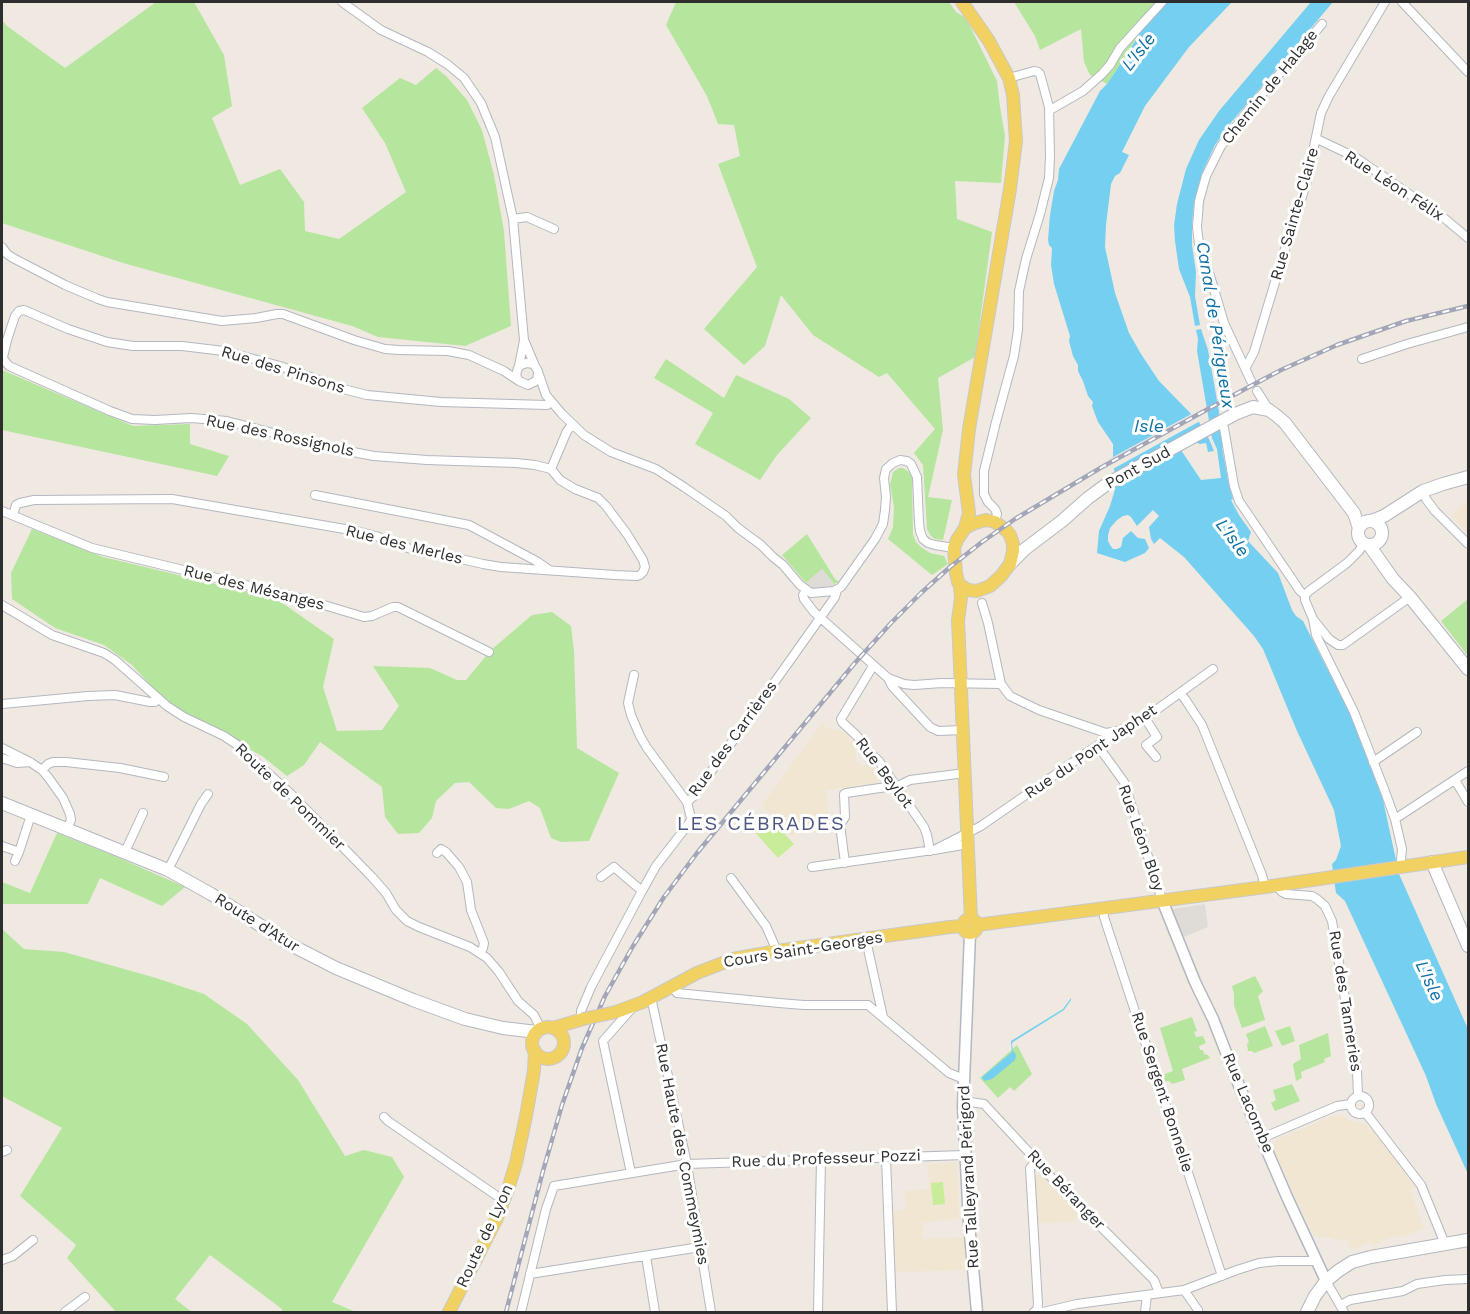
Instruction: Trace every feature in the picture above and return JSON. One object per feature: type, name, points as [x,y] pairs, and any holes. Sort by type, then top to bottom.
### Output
[{"type":"main road","points":[[962,2],[989,41],[1009,78],[1013,95],[1016,141],[1010,189],[969,429],[964,475],[969,506],[968,520],[954,548],[961,598],[958,620],[970,926]]},
{"type":"main road","name":"Pont Sud","points":[[1010,564],[1025,549],[1107,484],[1235,414],[1253,407],[1269,410]]},
{"type":"main road","points":[[1269,410],[1285,423],[1354,513],[1366,524]]},
{"type":"main road","points":[[958,620],[972,594],[990,586],[1001,576],[1010,564],[1013,551],[1010,535],[1006,530],[990,521],[974,504],[964,475]]},
{"type":"main road","points":[[1374,540],[1359,538],[1366,524],[1384,516],[1418,494],[1468,477]]},
{"type":"main road","points":[[1374,540],[1418,494]]},
{"type":"main road","points":[[965,528],[975,523],[990,521]]},
{"type":"main road","points":[[1366,524],[1375,522],[1380,527],[1374,540]]},
{"type":"main road","name":"Pont Sud","points":[[1010,535],[1027,540],[1047,532]]},
{"type":"main road","points":[[1374,540],[1394,579],[1468,669]]},
{"type":"main road","points":[[960,585],[968,590],[977,591]]},
{"type":"main road","name":"Route d'Atur","points":[[2,802],[168,870],[211,894],[291,945],[336,968],[455,1016],[540,1037]]},
{"type":"main road","name":"Cours Saint-Georges","points":[[540,1037],[582,1020],[635,1005],[697,972],[733,959],[777,951],[1265,887],[1468,857]]},
{"type":"main road","points":[[1432,862],[1468,946]]},
{"type":"main road","points":[[564,1040],[560,1033],[540,1037],[537,1055],[546,1059],[555,1058],[561,1053],[570,1028],[582,1020]]},
{"type":"main road","name":"Route de Lyon","points":[[449,1312],[505,1200],[516,1163],[540,1037]]},
{"type":"main road","name":"Route de Lyon","points":[[531,1086],[539,1071],[555,1058]]},
{"type":"main road","points":[[1307,1312],[1326,1281],[1346,1266],[1371,1257],[1468,1240]]},
{"type":"street","points":[[342,2],[381,30],[428,52],[447,64],[464,78],[488,116],[495,137],[515,234],[524,340],[516,375],[523,383],[531,384],[537,380],[537,370]]},
{"type":"street","points":[[1050,110],[1068,102],[1102,74],[1120,48],[1162,2]]},
{"type":"street","name":"Rue Sainte-Claire","points":[[1246,367],[1254,352],[1308,180],[1324,105],[1385,2]]},
{"type":"street","points":[[1402,2],[1468,72]]},
{"type":"street","name":"Chemin de Halage","points":[[1251,381],[1224,323],[1199,244],[1197,215],[1202,187],[1217,153],[1231,133],[1322,24]]},
{"type":"street","points":[[990,521],[997,514],[984,494],[984,471],[1014,356],[1018,330],[1019,291],[1040,214],[1050,156],[1050,110],[1040,74],[1028,72],[1009,78]]},
{"type":"street","name":"Rue Léon Félix","points":[[1317,139],[1354,158],[1444,218],[1468,238]]},
{"type":"street","points":[[513,219],[528,218],[554,229]]},
{"type":"street","points":[[2,247],[13,258],[65,285],[107,302],[222,321],[283,314],[372,346],[399,351],[458,352],[469,355],[504,371],[548,398],[572,425],[598,445],[656,469],[707,502],[761,545],[806,590],[814,593],[837,590]]},
{"type":"street","name":"Rue des Pinsons","points":[[19,310],[107,342],[133,346],[172,346],[224,351],[289,369],[367,395],[441,402],[547,405],[548,398]]},
{"type":"street","name":"Rue des Rossignols","points":[[19,310],[4,351],[3,357],[6,363],[118,415],[143,420],[191,418],[227,421],[327,447],[374,456],[516,463],[551,469]]},
{"type":"street","points":[[1362,358],[1468,327]]},
{"type":"street","points":[[524,340],[548,398]]},
{"type":"street","points":[[504,371],[527,363],[537,370]]},
{"type":"street","points":[[1257,391],[1269,410]]},
{"type":"street","points":[[551,469],[567,431],[572,425]]},
{"type":"street","points":[[1224,428],[1234,486],[1239,501],[1305,595]]},
{"type":"street","name":"Rue des Carrières","points":[[582,1020],[581,1011],[591,987],[642,891],[656,866],[692,818],[687,802],[693,797],[875,539],[883,524],[886,469],[893,463],[900,460],[907,461],[915,470],[919,523],[923,539],[928,543],[954,548]]},
{"type":"street","name":"Rue des Merles","points":[[13,515],[16,506],[34,500],[172,499],[356,531],[416,551],[501,567],[637,576],[643,572],[645,567],[639,553],[606,506],[598,498],[574,489],[560,480],[551,469]]},
{"type":"street","points":[[1418,494],[1426,499],[1468,544]]},
{"type":"street","points":[[315,495],[469,525],[548,569]]},
{"type":"street","name":"Rue des Mésanges","points":[[2,511],[92,548],[304,599],[364,617],[398,607],[489,652]]},
{"type":"street","points":[[1374,540],[1308,591],[1305,600],[1313,619],[1316,635],[1354,712],[1395,819],[1402,849],[1401,860]]},
{"type":"street","points":[[806,590],[803,595],[804,599],[820,619],[888,678],[914,685],[1001,684]]},
{"type":"street","points":[[1313,619],[1335,644],[1343,645],[1410,597]]},
{"type":"street","points":[[982,603],[1001,684],[1010,696],[1039,710],[1106,733],[1118,731]]},
{"type":"street","name":"Route de Pommier","points":[[2,605],[52,635],[104,653],[116,660],[158,699],[184,717],[224,736],[252,758],[293,796],[372,877],[407,921],[470,947],[492,964],[518,1001],[534,1016],[540,1037]]},
{"type":"street","name":"Rue Beylot","points":[[873,666],[842,722],[879,761],[924,827],[932,851]]},
{"type":"street","name":"Rue du Pont Japhet","points":[[968,838],[981,826],[1118,731],[1145,718],[1213,669]]},
{"type":"street","points":[[634,675],[628,703],[631,716],[644,742],[687,802]]},
{"type":"street","points":[[888,678],[892,686],[930,727],[938,731],[963,730]]},
{"type":"street","points":[[1180,693],[1202,725],[1265,887]]},
{"type":"street","points":[[2,704],[115,695],[150,702],[158,699]]},
{"type":"street","points":[[1145,718],[1156,737],[1146,745],[1156,757]]},
{"type":"street","points":[[1373,762],[1417,732]]},
{"type":"street","name":"Rue Léon Bloy","points":[[1098,746],[1124,782],[1162,900]]},
{"type":"street","points":[[2,748],[42,770],[56,787],[67,807],[70,820],[67,829]]},
{"type":"street","points":[[2,758],[17,763],[30,762]]},
{"type":"street","points":[[42,770],[53,762],[66,762],[120,768],[164,777]]},
{"type":"street","points":[[1395,819],[1468,771]]},
{"type":"street","points":[[845,862],[840,825],[845,817],[843,794],[900,785],[910,780],[965,773]]},
{"type":"street","points":[[1455,780],[1468,802]]},
{"type":"street","points":[[168,870],[208,794]]},
{"type":"street","points":[[125,852],[143,813]]},
{"type":"street","points":[[2,846],[17,857],[31,815]]},
{"type":"street","points":[[812,867],[932,851],[968,838]]},
{"type":"street","points":[[437,853],[441,849],[446,852],[459,867],[467,882],[471,910],[484,943],[480,953]]},
{"type":"street","points":[[602,877],[614,867],[642,891]]},
{"type":"street","points":[[731,878],[766,926],[777,951]]},
{"type":"street","name":"Rue des Tanneries","points":[[1279,885],[1279,889],[1286,894],[1312,896],[1317,899],[1325,906],[1332,921],[1358,1081],[1358,1096]]},
{"type":"street","points":[[1172,923],[1174,910],[1178,904],[1189,897]]},
{"type":"street","name":"Rue Lacombe","points":[[1162,900],[1240,1088],[1326,1281]]},
{"type":"street","name":"Rue Sergent Bonnelie","points":[[1103,908],[1104,917],[1222,1276]]},
{"type":"street","name":"Rue Talleyrand Périgord","points":[[970,926],[963,1101],[969,1223],[977,1312]]},
{"type":"street","points":[[866,939],[883,1017]]},
{"type":"street","points":[[671,986],[677,993],[768,1002],[804,1005],[868,1005],[949,1073],[964,1078]]},
{"type":"street","name":"Rue Haute des Commeymies","points":[[651,997],[687,1164],[711,1312]]},
{"type":"street","points":[[631,1173],[603,1041],[635,1005]]},
{"type":"street","points":[[1358,1096],[1368,1101],[1365,1112],[1359,1114],[1354,1112],[1351,1104],[1358,1096]]},
{"type":"street","name":"Rue Béranger","points":[[963,1101],[984,1104],[1039,1165],[1154,1280],[1159,1293]]},
{"type":"street","points":[[1262,1138],[1337,1106],[1351,1104]]},
{"type":"street","points":[[1365,1112],[1416,1177],[1427,1196],[1445,1244]]},
{"type":"street","points":[[384,1117],[505,1200]]},
{"type":"street","name":"Rue du Professeur Pozzi","points":[[530,1274],[554,1186],[687,1164],[965,1155]]},
{"type":"street","points":[[886,1158],[892,1312]]},
{"type":"street","points":[[818,1312],[821,1159]]},
{"type":"street","points":[[1037,1161],[1030,1168],[1038,1304],[1035,1311],[1043,1312],[1077,1304],[1184,1290],[1259,1263],[1316,1261]]},
{"type":"street","points":[[2,1260],[13,1256],[33,1240]]},
{"type":"street","points":[[521,1312],[530,1274],[700,1247]]},
{"type":"street","points":[[646,1256],[655,1312]]},
{"type":"street","points":[[1326,1281],[1342,1309],[1350,1300],[1403,1291],[1417,1284],[1468,1280]]},
{"type":"street","points":[[1184,1290],[1198,1312]]},
{"type":"street","points":[[1145,1312],[1147,1295]]},
{"type":"street","points":[[65,1312],[85,1297]]},
{"type":"shaded area","points":[[1468,500],[1468,533],[1451,516]]},
{"type":"shaded area","points":[[822,569],[836,586],[817,589],[805,584]]},
{"type":"shaded area","points":[[822,723],[827,728],[848,735],[856,754],[854,762],[859,762],[860,766],[876,766],[878,783],[826,790],[829,819],[823,820],[823,825],[804,825],[790,837],[762,805]]},
{"type":"shaded area","points":[[1205,904],[1208,927],[1184,937],[1172,909]]},
{"type":"shaded area","points":[[1333,1116],[1367,1125],[1374,1132],[1415,1187],[1410,1190],[1424,1228],[1399,1238],[1397,1235],[1374,1245],[1372,1241],[1351,1250],[1346,1238],[1338,1241],[1326,1236],[1319,1239],[1317,1235],[1314,1237],[1273,1148],[1276,1140]]},
{"type":"shaded area","points":[[957,1162],[959,1218],[923,1223],[923,1239],[967,1237],[969,1270],[896,1272],[893,1211],[906,1210],[905,1191],[929,1189],[928,1165]]},
{"type":"shaded area","points":[[1043,1173],[1080,1211],[1073,1222],[1038,1223],[1035,1176]]},
{"type":"green space","points":[[156,2],[194,2],[224,55],[232,106],[212,118],[240,185],[280,169],[304,202],[305,231],[339,239],[406,192],[385,143],[362,108],[400,78],[416,85],[436,68],[446,76],[467,100],[482,130],[494,175],[504,231],[511,326],[465,346],[378,337],[352,326],[123,263],[2,223],[2,20],[65,68]]},
{"type":"green space","points":[[676,2],[949,2],[956,12],[966,18],[997,81],[1005,136],[1001,183],[955,181],[957,219],[992,232],[975,357],[938,378],[943,430],[928,497],[952,500],[943,540],[935,539],[927,529],[923,465],[914,453],[935,429],[887,373],[879,377],[813,335],[781,295],[765,346],[744,365],[704,329],[757,267],[718,164],[740,156],[734,125],[718,124],[707,96],[666,25]]},
{"type":"green space","points":[[1014,2],[1166,2],[1145,24],[1107,84],[1090,75],[1084,62],[1081,29],[1040,50],[1035,36]]},
{"type":"green space","points":[[666,359],[724,398],[736,375],[789,399],[811,418],[777,455],[760,480],[695,444],[713,413],[654,378]]},
{"type":"green space","points":[[2,370],[133,426],[190,424],[190,444],[229,456],[217,476],[2,430]]},
{"type":"green space","points":[[899,468],[909,472],[912,477],[913,534],[916,542],[930,553],[944,556],[948,564],[932,575],[888,539],[893,527],[894,507],[890,485],[893,472]]},
{"type":"green space","points":[[32,529],[103,557],[275,598],[334,639],[323,687],[337,731],[382,730],[399,706],[373,666],[430,668],[457,680],[466,680],[491,650],[532,615],[552,612],[571,626],[577,748],[619,773],[589,841],[561,842],[551,838],[540,808],[529,801],[509,809],[496,808],[469,782],[455,783],[436,801],[432,818],[419,833],[398,834],[385,817],[382,787],[320,742],[304,765],[287,776],[262,756],[189,718],[165,701],[132,665],[104,645],[55,628],[12,599],[11,573]]},
{"type":"green space","points":[[807,534],[839,582],[834,584],[822,569],[806,583],[782,555]]},
{"type":"green space","points":[[1468,599],[1468,656],[1441,621]]},
{"type":"green space","points":[[767,815],[794,844],[778,858],[752,829]]},
{"type":"green space","points":[[57,833],[185,887],[162,906],[100,878],[88,904],[2,904],[2,882],[30,893]]},
{"type":"green space","points":[[2,929],[24,949],[64,952],[204,994],[247,1024],[298,1080],[345,1156],[364,1150],[392,1157],[404,1177],[332,1302],[356,1312],[281,1312],[282,1309],[210,1255],[175,1299],[192,1312],[116,1312],[67,1258],[76,1245],[20,1196],[62,1128],[2,1096]]},
{"type":"green space","points":[[1255,976],[1263,991],[1258,996],[1265,1020],[1242,1028],[1234,1005],[1232,986]]},
{"type":"green space","points":[[1192,1017],[1197,1031],[1194,1032],[1196,1037],[1203,1036],[1206,1043],[1199,1046],[1200,1050],[1203,1050],[1204,1054],[1210,1058],[1182,1069],[1185,1080],[1172,1084],[1169,1081],[1163,1082],[1162,1075],[1173,1071],[1160,1028]]},
{"type":"green space","points":[[1265,1026],[1273,1046],[1254,1053],[1248,1051],[1249,1042],[1246,1034]]},
{"type":"green space","points":[[1290,1026],[1295,1041],[1282,1046],[1275,1031]]},
{"type":"green space","points":[[1328,1033],[1331,1056],[1324,1059],[1325,1062],[1301,1072],[1302,1078],[1296,1081],[1293,1064],[1301,1059],[1299,1045]]},
{"type":"green space","points":[[1017,1045],[1032,1074],[1014,1091],[1010,1087],[998,1098],[980,1078]]},
{"type":"green space","points":[[1292,1084],[1300,1101],[1275,1111],[1271,1103],[1276,1100],[1273,1090]]},
{"type":"green space","points":[[943,1182],[945,1204],[933,1205],[931,1183]]},
{"type":"water","name":"Isle","points":[[1167,2],[1232,2],[1189,47],[1145,106],[1122,152],[1129,155],[1120,173],[1115,176],[1111,184],[1106,225],[1105,247],[1115,293],[1129,333],[1141,354],[1159,381],[1199,422],[1209,439],[1214,451],[1208,452],[1206,443],[1195,442],[1181,450],[1201,480],[1221,478],[1197,351],[1196,330],[1201,329],[1208,350],[1217,400],[1223,437],[1222,448],[1233,499],[1231,500],[1251,532],[1248,541],[1278,573],[1292,610],[1303,621],[1350,714],[1383,800],[1399,874],[1468,1029],[1468,1174],[1436,1104],[1426,1076],[1345,901],[1336,893],[1332,864],[1341,846],[1334,810],[1297,731],[1263,649],[1184,557],[1160,538],[1154,544],[1149,527],[1159,516],[1153,510],[1137,526],[1131,517],[1123,516],[1110,528],[1108,535],[1110,545],[1113,549],[1117,549],[1121,547],[1123,538],[1131,531],[1138,538],[1145,539],[1149,548],[1145,553],[1125,562],[1097,553],[1099,531],[1116,486],[1114,469],[1108,460],[1113,457],[1113,444],[1098,422],[1092,406],[1093,402],[1088,396],[1073,356],[1070,336],[1054,284],[1051,265],[1052,248],[1048,240],[1050,215],[1059,169],[1100,91],[1107,84],[1147,22]]},
{"type":"water","points":[[1311,2],[1333,2],[1229,125],[1215,145],[1202,173],[1194,203],[1192,224],[1196,272],[1195,296],[1200,325],[1195,326],[1190,297],[1179,269],[1174,225],[1186,169],[1199,140],[1219,111]]},
{"type":"water","points":[[1071,998],[1064,1010],[1013,1042],[1015,1060],[992,1079],[984,1081],[982,1077],[1012,1052],[1011,1041],[1063,1009]]},
{"type":"pier","points":[[1195,412],[1202,420],[1111,470],[1106,461]]},
{"type":"railway","points":[[506,1312],[562,1105],[582,1048],[605,996],[664,897],[697,853],[854,664],[891,623],[950,567],[982,542],[1015,519],[1102,467],[1281,370],[1337,345],[1406,321],[1468,306]]},
{"type":"district","name":"LES CÉBRADES","points":[[761,824]]},
{"type":"water label","name":"L'Isle","points":[[1139,52]]},
{"type":"water label","name":"Canal de Périgueux","points":[[1215,325]]},
{"type":"water label","name":"L'Isle","points":[[1232,538]]},
{"type":"water label","name":"L'Isle","points":[[1429,981]]}]
